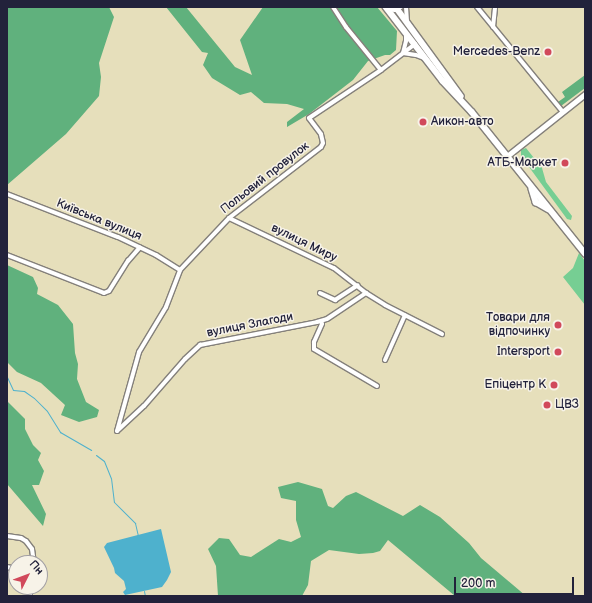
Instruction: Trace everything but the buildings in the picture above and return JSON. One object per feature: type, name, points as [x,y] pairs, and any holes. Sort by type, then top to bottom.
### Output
[{"type":"highway","points":[[386,7],[427,60],[472,112],[528,182],[536,202],[553,214],[585,253]]},
{"type":"highway","points":[[398,8],[472,112]]},
{"type":"main road","points":[[507,156],[585,94]]},
{"type":"street","points":[[333,7],[346,27],[381,70]]},
{"type":"street","points":[[386,7],[398,8],[396,21]]},
{"type":"street","points":[[406,7],[408,22]]},
{"type":"street","points":[[477,7],[563,112]]},
{"type":"street","points":[[493,27],[495,7]]},
{"type":"street","points":[[414,31],[415,44],[431,54]]},
{"type":"street","points":[[405,32],[406,41],[403,53],[416,54],[427,60]]},
{"type":"street","name":"Польовий провулок","points":[[117,431],[140,352],[166,307],[180,272],[229,218],[321,147],[323,143],[321,134],[309,118],[381,70],[415,44]]},
{"type":"street","name":"Київська вулиця","points":[[7,194],[118,237],[140,247],[180,272]]},
{"type":"street","name":"вулиця Миру","points":[[229,218],[334,268],[358,285],[366,293],[442,334]]},
{"type":"street","points":[[7,255],[104,293],[109,291],[128,261],[140,247]]},
{"type":"street","points":[[320,293],[335,300],[358,285]]},
{"type":"street","name":"вулиця Злагоди","points":[[117,431],[144,406],[185,359],[200,345],[321,321],[366,293]]},
{"type":"street","points":[[385,360],[405,315]]},
{"type":"street","points":[[321,321],[322,324],[314,342],[314,349],[377,386]]},
{"type":"street","points":[[7,536],[21,538],[29,545],[32,555]]},
{"type":"green space","points":[[7,7],[109,7],[114,17],[99,63],[101,77],[99,96],[66,134],[7,185]]},
{"type":"green space","points":[[166,7],[186,7],[235,67],[252,75],[240,40],[263,7],[377,7],[397,31],[396,50],[390,55],[385,55],[368,61],[353,80],[309,114],[287,127],[287,122],[304,109],[287,104],[264,103],[251,92],[240,95],[212,78],[203,65],[208,53],[202,52]]},
{"type":"green space","points":[[585,75],[585,88],[561,106],[558,102],[565,97],[562,92]]},
{"type":"green space","points":[[526,148],[542,168],[546,182],[572,216],[571,220],[567,219],[521,156],[521,150]]},
{"type":"green space","points":[[579,253],[585,261],[585,305],[563,277],[573,268]]},
{"type":"green space","points":[[7,265],[33,277],[38,288],[37,294],[58,305],[73,324],[75,353],[78,364],[77,379],[86,402],[99,410],[97,417],[79,422],[61,415],[65,405],[41,383],[17,372],[7,362]]},
{"type":"green space","points":[[7,401],[25,419],[25,429],[33,445],[41,453],[38,460],[44,471],[39,485],[32,485],[46,514],[43,526],[7,484]]},
{"type":"green space","points":[[298,482],[322,489],[328,506],[333,508],[346,496],[356,492],[403,516],[420,505],[440,517],[469,543],[481,558],[526,596],[455,596],[388,540],[380,551],[373,553],[359,554],[329,550],[311,561],[308,585],[302,596],[218,596],[216,566],[208,549],[219,538],[229,539],[240,555],[251,557],[279,539],[291,542],[301,537],[296,520],[296,501],[281,498],[278,487]]},
{"type":"water","points":[[161,529],[171,572],[167,580],[162,587],[125,595],[123,592],[126,589],[124,581],[115,573],[104,547],[107,543]]},
{"type":"waterway","points":[[7,377],[13,390],[24,391],[34,398],[47,411],[60,432],[91,450]]},
{"type":"waterway","points":[[96,455],[104,461],[111,478],[114,502],[135,523],[138,536]]},
{"type":"waterway","points":[[144,591],[145,596]]},
{"type":"place","name":"Mercedes-Benz","points":[[548,52]]},
{"type":"place","name":"Аикон-авто","points":[[423,122]]},
{"type":"place","name":"АТБ-Маркет","points":[[565,163]]},
{"type":"place","name":"Товари для відпочинку","points":[[558,325]]},
{"type":"place","name":"Intersport","points":[[558,352]]},
{"type":"place","name":"Епіцентр К","points":[[554,385]]},
{"type":"place","name":"ЦВЗ","points":[[547,405]]}]
